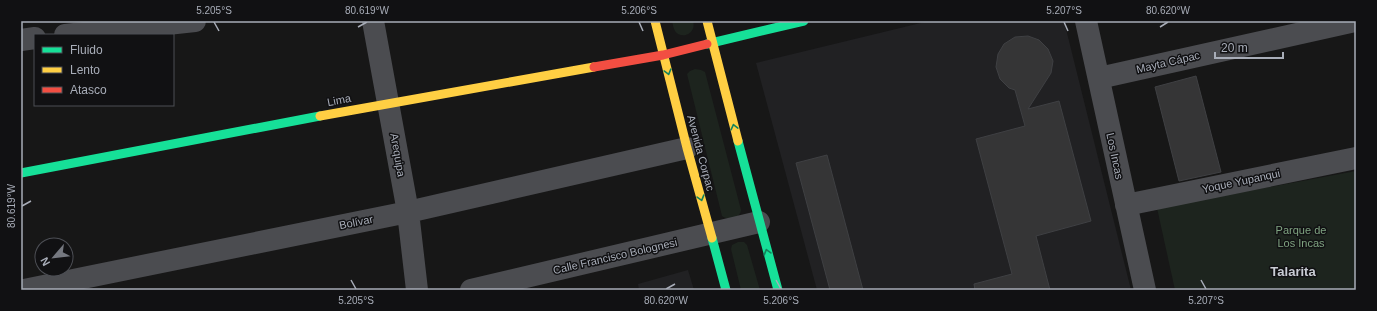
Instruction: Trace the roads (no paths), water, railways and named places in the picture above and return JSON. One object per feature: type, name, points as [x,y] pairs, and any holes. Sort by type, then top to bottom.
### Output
[{"type":"street","points":[[74,34],[195,21]]},
{"type":"street","name":"Arequipa","points":[[373,21],[408,212],[417,290]]},
{"type":"street","name":"Avenida Corpac","points":[[655,21],[687,148],[726,290]]},
{"type":"street","points":[[707,21],[758,222],[778,290]]},
{"type":"street","name":"Lima","points":[[21,173],[388,103],[663,55],[804,21]]},
{"type":"street","name":"Los Incas","points":[[1086,21],[1145,290]]},
{"type":"street","name":"Mayta Cápac","points":[[1098,78],[1355,21]]},
{"type":"street","points":[[21,40],[34,38]]},
{"type":"street","name":"Bolívar","points":[[24,290],[408,212],[687,148]]},
{"type":"street","name":"Yoque Yupanqui","points":[[1126,205],[1356,158]]},
{"type":"street","name":"Calle Francisco Bolognesi","points":[[471,290],[758,222]]},
{"type":"district","name":"Talarita","points":[[1293,271]]},
{"type":"park label","name":"Parque de Los Incas","points":[[1301,236]]}]
